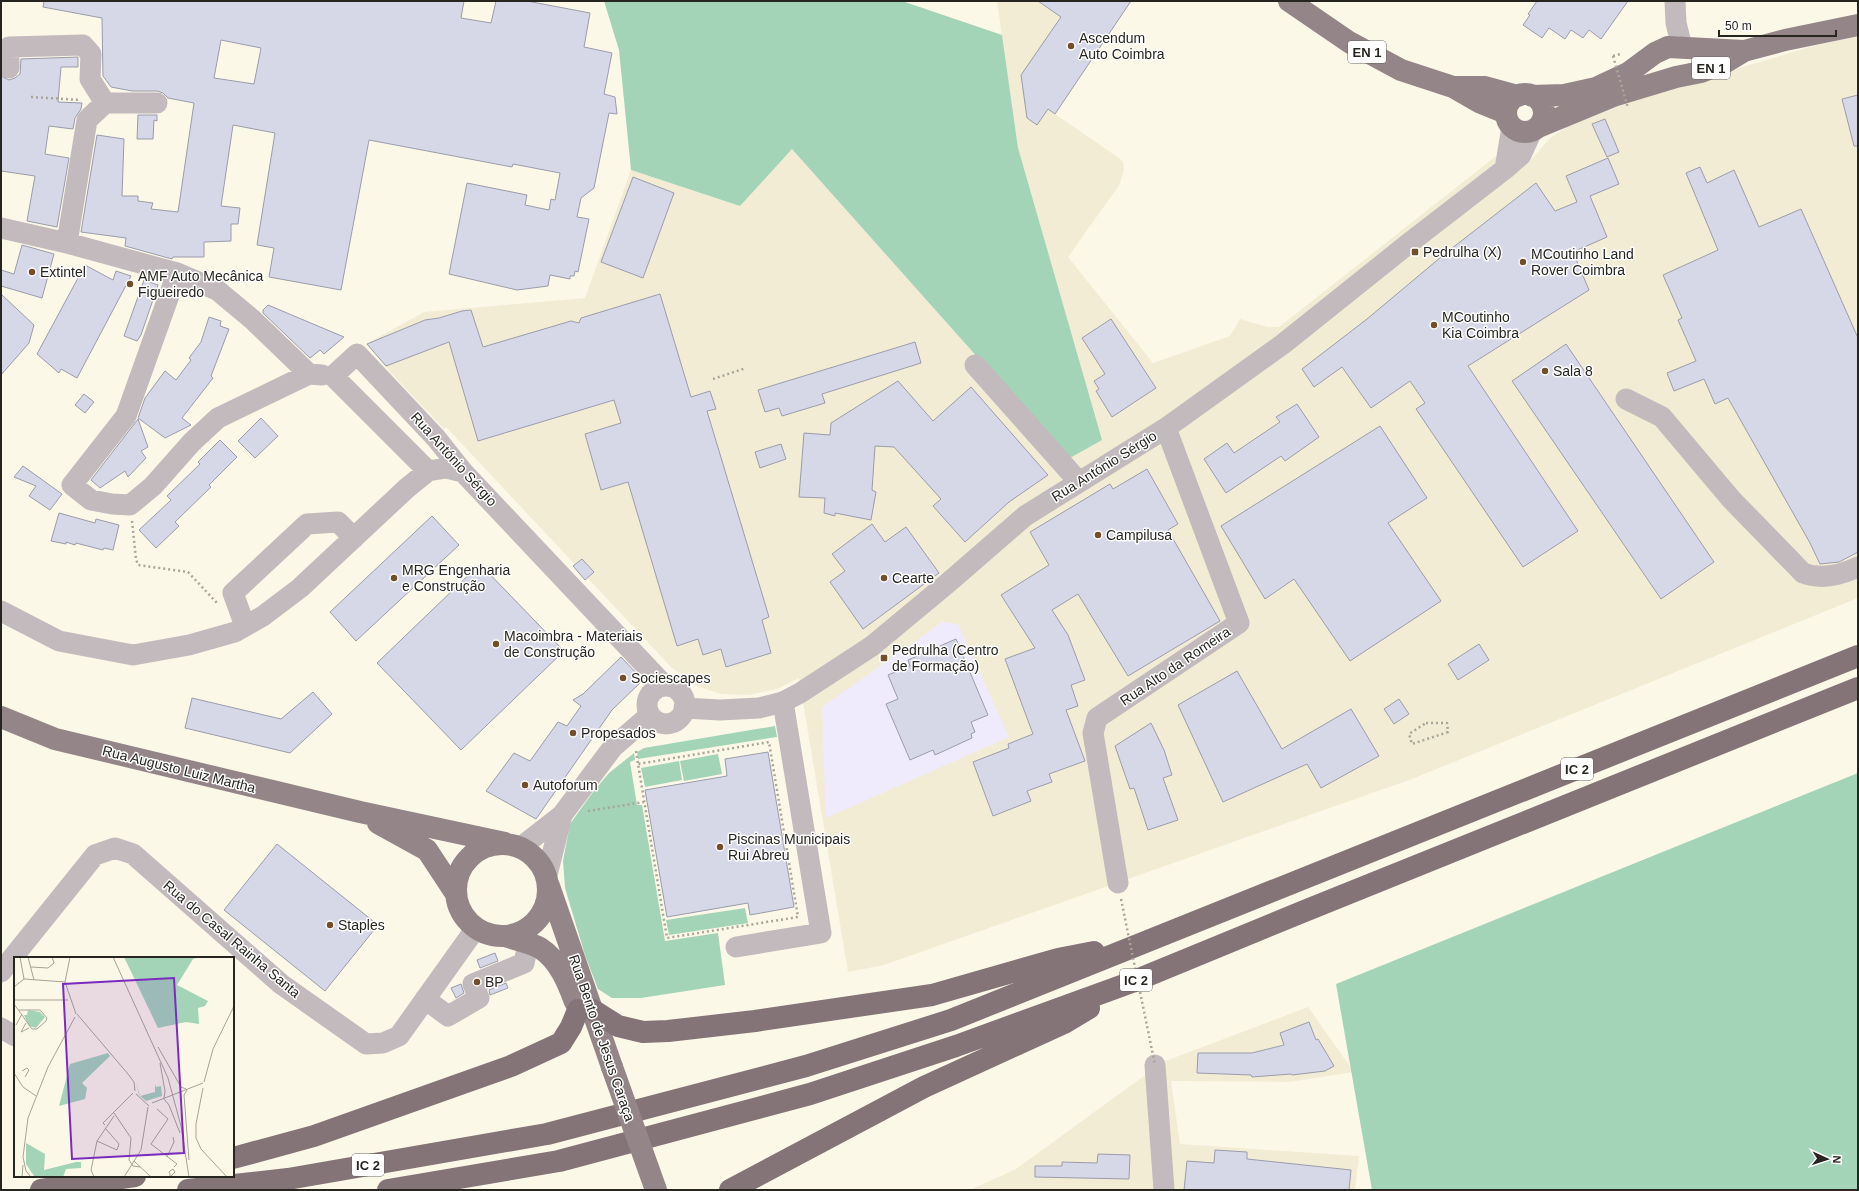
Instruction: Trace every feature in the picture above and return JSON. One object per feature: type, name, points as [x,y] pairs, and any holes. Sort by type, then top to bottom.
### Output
[{"type":"highway","name":"IC 2","points":[[188,1190],[288,1179],[546,1134],[813,1064],[951,1020],[1858,656]]},
{"type":"highway","name":"IC 2","points":[[388,1190],[559,1161],[810,1094],[956,1046],[1132,982],[1314,907],[1858,688]]},
{"type":"highway","points":[[234,1158],[314,1136],[511,1066],[561,1043],[585,1009],[618,1026],[643,1032],[668,1031],[747,1022],[932,995],[1058,959],[1144,943]]},
{"type":"highway","points":[[730,1190],[924,1087],[1064,1023],[1132,982]]},
{"type":"highway","points":[[41,1190],[128,1177]]},
{"type":"main road","name":"EN 1","points":[[1289,1],[1349,42],[1402,70],[1453,87],[1485,87],[1523,115],[1613,96],[1676,77],[1701,72],[1724,63],[1744,52],[1785,40],[1858,25]]},
{"type":"main road","name":"EN 1","points":[[1523,115],[1564,95],[1596,88],[1628,73],[1655,53],[1668,47],[1744,52]]},
{"type":"main road","points":[[1676,77],[1685,66],[1687,59],[1686,53],[1682,47]]},
{"type":"main road","name":"Rua Augusto Luiz Martha","points":[[1,717],[55,739],[360,812],[513,845]]},
{"type":"main road","name":"Rua Augusto Luiz Martha","points":[[360,812],[427,850],[456,894]]},
{"type":"main road","points":[[489,844],[513,845],[537,858],[548,880],[548,901],[542,914],[532,926],[519,933],[505,936],[490,935],[476,928],[466,919],[459,908],[456,894],[457,878],[464,863],[475,852],[489,844]]},
{"type":"main road","name":"Rua Bento de Jesus Caraça","points":[[548,880],[639,1190]]},
{"type":"main road","name":"Rua Bento de Jesus Caraça","points":[[505,936],[540,948],[557,965],[585,1009]]},
{"type":"main road","name":"Rua Bento de Jesus Caraça","points":[[605,1070],[656,1190]]},
{"type":"street","points":[[1675,1],[1676,23],[1682,47]]},
{"type":"street","points":[[9,68],[9,47],[83,45],[91,54],[90,79],[105,104]]},
{"type":"street","points":[[67,243],[87,120],[105,104],[157,103]]},
{"type":"street","name":"Rua António Sérgio","points":[[684,708],[720,710],[760,708],[783,702],[800,693],[872,646],[1025,516],[1166,428],[1283,344],[1505,169],[1523,115]]},
{"type":"street","points":[[1,228],[67,243],[177,273],[217,290],[253,320],[309,374]]},
{"type":"street","points":[[177,273],[126,416],[72,485],[91,500],[112,504],[130,505],[154,486],[192,442],[218,418],[309,374],[333,376]]},
{"type":"street","name":"Rua António Sérgio","points":[[422,465],[333,376],[357,354],[436,438],[463,472],[666,686]]},
{"type":"street","points":[[975,365],[1079,482]]},
{"type":"street","points":[[1626,400],[1662,418],[1731,499],[1803,573],[1819,577],[1848,571],[1858,567]]},
{"type":"street","name":"Rua Alto da Romeira","points":[[1119,891],[1093,733],[1097,718],[1239,623],[1166,428]]},
{"type":"street","points":[[1,611],[59,641],[133,655],[189,645],[235,632],[263,616],[300,588],[407,488],[422,465],[434,451],[436,438]]},
{"type":"street","points":[[397,441],[404,466],[407,488]]},
{"type":"street","points":[[422,465],[463,472]]},
{"type":"street","points":[[245,626],[233,593],[307,524],[338,522],[354,538]]},
{"type":"street","points":[[666,686],[674,687],[680,692],[684,700],[684,708],[681,716],[674,722],[665,724],[657,721],[650,715],[647,706],[649,696],[656,688],[666,686]]},
{"type":"street","points":[[736,947],[821,933],[783,702]]},
{"type":"street","points":[[513,845],[562,815],[612,747],[650,715]]},
{"type":"street","points":[[548,880],[562,815]]},
{"type":"street","name":"Rua do Casal Rainha Santa","points":[[1,972],[95,855],[116,848],[133,854],[280,984],[366,1044],[383,1043],[399,1036],[476,928]]},
{"type":"street","points":[[425,999],[448,1016],[479,998],[473,984],[524,963],[528,944]]},
{"type":"street","points":[[1,1028],[14,1035]]},
{"type":"street","points":[[1155,1065],[1164,1190]]},
{"type":"path","points":[[1613,56],[1628,108]]},
{"type":"path","points":[[31,97],[105,104]]},
{"type":"path","points":[[713,379],[746,368]]},
{"type":"path","points":[[132,518],[136,559],[138,565],[188,572],[212,598]]},
{"type":"path","points":[[1426,723],[1447,723],[1448,732],[1412,744],[1408,734],[1426,723]]},
{"type":"path","points":[[769,742],[798,916],[666,938],[644,802],[638,764],[769,742]]},
{"type":"path","points":[[562,815],[644,802]]},
{"type":"path","points":[[1119,891],[1155,1065]]},
{"type":"shaded area","points":[[997,1],[1131,1],[1055,114],[1123,162],[1124,169],[1120,184],[1068,257],[1153,363],[1230,336],[1240,319],[1268,327],[1279,327],[1496,156],[1509,174],[1531,160],[1551,137],[1606,103],[1695,81],[1817,45],[1858,36],[1858,598],[1412,779],[884,965],[848,972],[799,678],[777,689],[749,695],[721,694],[697,686],[671,667],[446,427],[444,429],[391,373],[366,344],[424,312],[585,298],[631,170],[740,206],[792,148],[979,359],[1018,148]]},
{"type":"shaded area","points":[[942,622],[958,624],[1009,737],[826,818],[822,707]]},
{"type":"shaded area","points":[[1308,1007],[1354,1072],[1289,1082],[1171,1081],[1180,1144],[1359,1156],[1355,1190],[970,1190],[1016,1169],[1163,1062]]},
{"type":"green space","points":[[604,1],[902,1],[1002,35],[1018,148],[1102,440],[1068,459],[792,149],[740,206],[631,170],[619,50]]},
{"type":"green space","points":[[775,726],[777,737],[638,759],[637,752],[644,748]]},
{"type":"green space","points":[[634,753],[635,760],[630,762],[637,805],[642,805],[665,941],[718,933],[725,985],[641,998],[612,998],[598,989],[585,955],[565,888],[563,861],[570,824],[609,773]]},
{"type":"green space","points":[[718,754],[722,774],[684,781],[680,761]]},
{"type":"green space","points":[[679,761],[682,780],[645,787],[641,768]]},
{"type":"green space","points":[[1858,773],[1858,1190],[1372,1190],[1336,984]]},
{"type":"green space","points":[[745,908],[748,923],[669,935],[666,920]]},
{"type":"building","points":[[44,1],[464,1],[461,18],[491,23],[496,1],[527,1],[590,13],[584,47],[612,53],[604,94],[615,97],[617,114],[609,113],[594,188],[581,198],[577,217],[589,219],[578,272],[575,271],[574,276],[570,276],[570,279],[550,275],[548,286],[517,290],[449,274],[467,183],[527,195],[525,205],[549,210],[551,199],[555,200],[560,173],[513,164],[512,167],[369,140],[341,290],[269,277],[274,248],[257,245],[275,133],[233,125],[221,206],[240,208],[238,224],[231,224],[231,241],[204,242],[204,257],[173,257],[172,259],[125,246],[126,238],[81,232],[97,135],[124,139],[122,196],[138,196],[138,201],[153,203],[151,209],[178,212],[194,103],[168,98],[163,93],[157,91],[132,91],[111,87],[103,76],[102,18],[43,7]],"holes":[[[221,40],[261,48],[254,84],[214,78]]]},
{"type":"building","name":"Ascendum Auto Coimbra","points":[[1038,1],[1131,1],[1055,114],[1048,109],[1037,125],[1027,118],[1021,75],[1061,17]]},
{"type":"building","points":[[1537,1],[1628,1],[1601,39],[1589,30],[1583,38],[1571,30],[1565,39],[1549,28],[1542,38],[1523,25],[1530,15],[1528,14]]},
{"type":"building","points":[[78,57],[78,67],[61,67],[58,102],[82,103],[81,109],[75,118],[73,129],[49,126],[45,154],[69,158],[57,227],[27,221],[35,176],[1,171],[1,76],[9,80],[20,74],[21,59]]},
{"type":"building","points":[[1858,95],[1858,146],[1854,146],[1842,99]]},
{"type":"building","points":[[138,115],[157,115],[157,121],[154,120],[153,139],[137,139]]},
{"type":"building","points":[[1605,119],[1619,152],[1607,157],[1592,124]]},
{"type":"building","points":[[1608,158],[1619,184],[1590,196],[1607,237],[1573,252],[1589,290],[1468,366],[1578,531],[1523,567],[1416,409],[1425,403],[1410,381],[1371,408],[1342,367],[1314,387],[1302,369],[1367,319],[1447,252],[1536,183],[1555,211],[1577,202],[1566,176]]},
{"type":"building","points":[[1700,167],[1707,183],[1734,170],[1759,227],[1801,209],[1858,338],[1858,552],[1839,562],[1820,564],[1810,543],[1728,398],[1715,404],[1704,379],[1674,391],[1667,373],[1696,361],[1678,320],[1682,318],[1663,275],[1718,250],[1686,173]]},
{"type":"building","points":[[633,177],[674,193],[643,278],[601,262]]},
{"type":"building","name":"Extintel","points":[[22,245],[54,254],[42,298],[1,286],[1,270],[14,274]]},
{"type":"building","points":[[85,265],[113,280],[116,271],[131,276],[77,378],[61,369],[59,373],[37,354]]},
{"type":"building","points":[[144,280],[158,285],[141,335],[137,341],[124,336]]},
{"type":"building","points":[[1,294],[34,325],[29,343],[1,375]]},
{"type":"building","points":[[660,294],[691,397],[710,391],[716,409],[707,411],[769,617],[762,620],[771,653],[726,667],[721,649],[703,655],[698,639],[677,646],[628,482],[601,490],[585,434],[621,423],[614,400],[478,441],[449,342],[386,366],[367,344],[425,320],[471,310],[483,347],[571,321],[579,323],[581,318]]},
{"type":"building","points":[[268,305],[344,337],[324,354],[320,350],[310,358],[263,313],[263,310]]},
{"type":"building","points":[[209,317],[221,321],[220,326],[229,329],[211,376],[213,378],[182,418],[191,425],[165,438],[138,418],[145,398],[165,371],[176,380],[191,360],[189,358],[201,342]]},
{"type":"building","points":[[1111,319],[1156,388],[1112,417],[1096,391],[1099,389],[1094,381],[1105,374],[1082,338]]},
{"type":"building","points":[[915,342],[921,363],[822,394],[825,403],[782,416],[779,408],[765,412],[758,390]]},
{"type":"building","points":[[1566,344],[1714,562],[1661,599],[1512,381]]},
{"type":"building","points":[[898,381],[933,421],[971,387],[1048,475],[1009,502],[965,542],[933,506],[941,499],[894,447],[875,446],[872,490],[876,492],[871,520],[835,513],[835,516],[824,513],[825,498],[799,497],[804,433],[830,435],[831,423]]},
{"type":"building","points":[[84,394],[94,402],[85,413],[75,405]]},
{"type":"building","points":[[1297,404],[1319,437],[1285,461],[1281,456],[1226,493],[1204,459],[1227,443],[1234,453],[1280,422],[1276,417]]},
{"type":"building","points":[[261,418],[278,436],[255,458],[238,441]]},
{"type":"building","points":[[138,419],[148,447],[141,451],[146,458],[128,477],[125,471],[100,488],[91,480]]},
{"type":"building","points":[[1380,426],[1427,498],[1388,523],[1441,601],[1350,661],[1294,579],[1265,599],[1221,526]]},
{"type":"building","points":[[220,440],[237,457],[209,485],[211,487],[175,522],[179,526],[156,548],[139,530],[171,500],[167,496],[200,464],[198,462]]},
{"type":"building","points":[[781,444],[786,459],[760,468],[755,452]]},
{"type":"building","points":[[23,466],[62,494],[50,510],[29,496],[36,486],[14,477]]},
{"type":"building","points":[[1147,469],[1178,524],[1168,530],[1220,621],[1128,676],[1078,594],[1052,610],[1068,635],[1085,680],[1071,685],[1078,706],[1066,710],[1085,761],[1049,774],[1052,782],[1027,791],[1031,801],[993,816],[973,762],[1009,748],[1008,744],[1033,734],[1005,659],[1035,648],[1001,595],[1049,565],[1030,532],[1110,484],[1113,489]]},
{"type":"building","points":[[59,513],[95,523],[96,519],[119,525],[113,550],[104,548],[103,550],[76,543],[75,545],[66,542],[66,544],[51,541]]},
{"type":"building","name":"MRG Engenharia e Construção","points":[[432,516],[459,545],[356,641],[330,612]]},
{"type":"building","name":"Cearte","points":[[872,524],[885,542],[906,527],[939,573],[863,629],[830,582],[845,571],[832,554]]},
{"type":"building","points":[[582,559],[594,572],[585,580],[573,566]]},
{"type":"building","points":[[480,564],[564,651],[461,750],[377,663]]},
{"type":"building","points":[[956,639],[988,715],[971,722],[975,732],[971,734],[972,738],[935,755],[933,750],[910,760],[886,704],[898,699],[888,675],[910,666],[908,660]]},
{"type":"building","points":[[1479,644],[1489,660],[1458,680],[1448,664]]},
{"type":"building","points":[[621,657],[643,680],[612,710],[536,819],[486,791],[514,753],[530,761],[558,722],[567,726],[581,706],[573,700],[583,694]]},
{"type":"building","points":[[1237,671],[1282,749],[1351,709],[1379,756],[1321,788],[1307,764],[1223,802],[1178,705]]},
{"type":"building","points":[[313,692],[332,714],[290,753],[185,728],[192,698],[281,719]]},
{"type":"building","points":[[1399,699],[1409,714],[1394,724],[1384,709]]},
{"type":"building","points":[[1151,723],[1164,750],[1172,775],[1163,778],[1178,820],[1148,830],[1134,788],[1130,789],[1115,746]]},
{"type":"building","name":"Piscinas Municipais Rui Abreu","points":[[768,752],[794,907],[750,915],[748,903],[667,917],[645,790],[727,776],[725,759]]},
{"type":"building","points":[[277,844],[378,925],[325,991],[224,910]]},
{"type":"building","points":[[495,953],[498,961],[480,968],[477,960]]},
{"type":"building","points":[[506,983],[508,988],[490,995],[489,990]]},
{"type":"building","points":[[461,984],[464,993],[456,998],[451,988]]},
{"type":"building","points":[[1309,1022],[1316,1040],[1318,1039],[1334,1066],[1325,1071],[1292,1075],[1252,1077],[1251,1075],[1197,1073],[1198,1053],[1252,1053],[1284,1045],[1280,1033]]},
{"type":"building","points":[[1215,1150],[1247,1152],[1247,1159],[1351,1170],[1349,1190],[1184,1190],[1187,1161],[1214,1163]]},
{"type":"building","points":[[1098,1154],[1130,1155],[1129,1179],[1035,1177],[1035,1166],[1062,1166],[1062,1162],[1097,1163]]},
{"type":"place","name":"Ascendum Auto Coimbra","points":[[1071,46]]},
{"type":"place","name":"Pedrulha (X)","points":[[1415,252]]},
{"type":"place","name":"MCoutinho Land Rover Coimbra","points":[[1523,262]]},
{"type":"place","name":"Extintel","points":[[32,272]]},
{"type":"place","name":"AMF Auto Mecânica Figueiredo","points":[[130,284]]},
{"type":"place","name":"MCoutinho Kia Coimbra","points":[[1434,325]]},
{"type":"place","name":"Sala 8","points":[[1545,371]]},
{"type":"place","name":"Campilusa","points":[[1098,535]]},
{"type":"place","name":"MRG Engenharia e Construção","points":[[394,578]]},
{"type":"place","name":"Cearte","points":[[884,578]]},
{"type":"place","name":"Macoimbra - Materiais de Construção","points":[[496,644]]},
{"type":"place","name":"Pedrulha (Centro de Formação)","points":[[884,658]]},
{"type":"place","name":"Sociescapes","points":[[623,678]]},
{"type":"place","name":"Propesados","points":[[573,733]]},
{"type":"place","name":"Autoforum","points":[[525,785]]},
{"type":"place","name":"Piscinas Municipais Rui Abreu","points":[[720,847]]},
{"type":"place","name":"Staples","points":[[330,925]]},
{"type":"place","name":"BP","points":[[477,982]]}]
